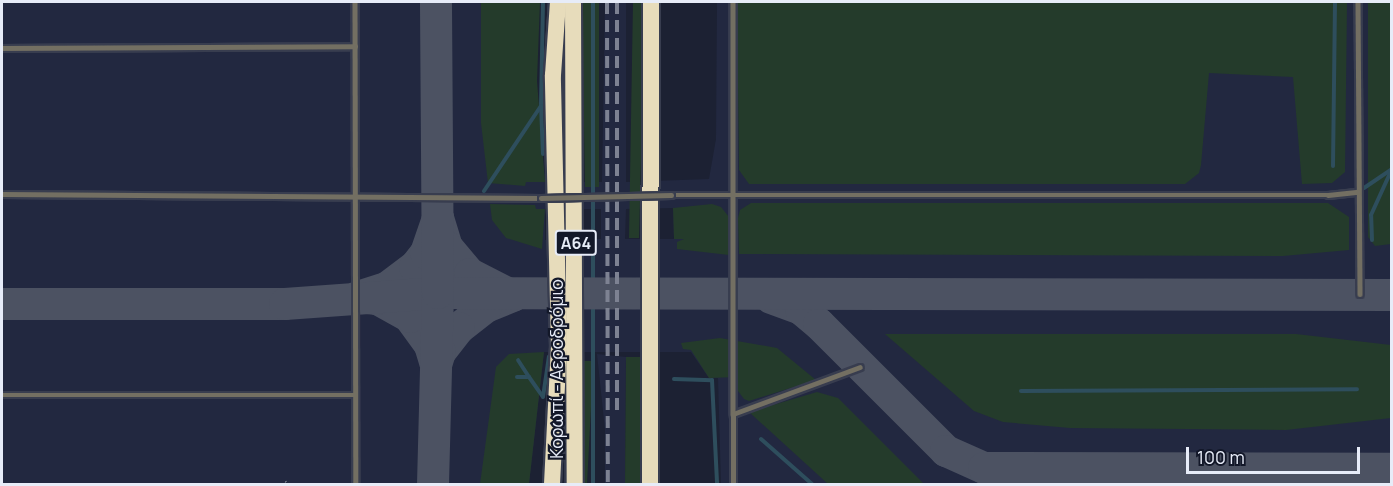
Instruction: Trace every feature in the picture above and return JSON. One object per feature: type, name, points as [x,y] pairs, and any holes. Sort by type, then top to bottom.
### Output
[{"type":"highway","points":[[552,484],[559,348],[553,75],[558,2]]},
{"type":"highway","name":"Κορωπί - Αεροδρόμιο","points":[[573,2],[575,484]]},
{"type":"highway","points":[[650,484],[651,2]]},
{"type":"lane","points":[[355,2],[358,194],[356,484]]},
{"type":"lane","points":[[732,2],[733,484]]},
{"type":"lane","points":[[1358,2],[1360,294]]},
{"type":"lane","points":[[2,48],[355,46]]},
{"type":"lane","points":[[2,194],[358,194],[541,198],[732,193],[1328,195],[1358,192]]},
{"type":"lane","points":[[733,414],[860,367]]},
{"type":"lane","points":[[2,395],[356,395]]},
{"type":"path","points":[[285,481],[288,484]]},
{"type":"shaded area","points":[[2,2],[522,2],[546,182],[602,182],[605,2],[626,2],[626,182],[709,179],[716,139],[717,2],[1391,2],[1391,484],[721,484],[718,378],[709,378],[691,352],[544,352],[529,484],[2,484]],"holes":[[[673,208],[674,239],[625,239],[626,209]],[[545,209],[601,209],[601,239],[545,240]]]},
{"type":"shaded area","points":[[597,354],[626,357],[625,484],[605,484],[605,430]]},
{"type":"green space","points":[[481,2],[540,2],[537,81],[545,182],[526,182],[525,186],[488,183],[481,123]]},
{"type":"green space","points":[[582,2],[599,2],[599,187],[585,187]]},
{"type":"green space","points":[[633,2],[645,2],[639,238],[629,238]]},
{"type":"green space","points":[[737,2],[1347,2],[1345,172],[1332,183],[1302,184],[1293,77],[1209,73],[1201,165],[1199,173],[1185,184],[749,184],[739,170]]},
{"type":"green space","points":[[1368,2],[1392,2],[1391,244],[1375,246],[1368,237]]},
{"type":"green space","points":[[751,203],[1328,203],[1349,217],[1349,250],[1283,256],[739,254],[738,218],[740,210]]},
{"type":"green space","points":[[490,204],[535,205],[536,209],[545,209],[542,249],[506,238],[492,220]]},
{"type":"green space","points":[[712,204],[721,207],[729,217],[729,255],[677,249],[677,242],[684,239],[674,239],[673,208]]},
{"type":"green space","points":[[885,334],[1296,334],[1391,345],[1391,418],[1286,430],[1070,428],[1003,422],[974,411]]},
{"type":"green space","points":[[720,338],[777,348],[816,380],[749,401],[744,399],[738,391],[737,377],[709,378],[691,350],[683,349],[681,343]]},
{"type":"green space","points":[[544,352],[529,484],[480,484],[496,367],[509,354]]},
{"type":"green space","points":[[626,357],[641,357],[643,484],[625,484]]},
{"type":"green space","points":[[584,361],[591,361],[592,388],[587,484],[581,484]]},
{"type":"green space","points":[[817,392],[838,398],[924,484],[828,484],[749,412]]},
{"type":"waterway","points":[[541,106],[543,2]]},
{"type":"waterway","points":[[593,2],[593,484]]},
{"type":"waterway","points":[[1333,166],[1335,2]]},
{"type":"waterway","points":[[484,191],[541,106],[543,154]]},
{"type":"waterway","points":[[1364,188],[1392,169]]},
{"type":"waterway","points":[[1372,240],[1371,215],[1392,169]]},
{"type":"waterway","points":[[529,377],[543,397],[549,356]]},
{"type":"waterway","points":[[517,377],[529,377],[518,360]]},
{"type":"waterway","points":[[674,379],[712,380],[717,484]]},
{"type":"waterway","points":[[1021,391],[1357,389]]},
{"type":"waterway","points":[[761,439],[812,484]]},
{"type":"taxiway","points":[[433,484],[438,293],[436,2]]},
{"type":"taxiway","points":[[438,218],[447,247],[470,274],[513,296],[486,307],[459,328],[440,352],[436,365],[430,345],[410,317],[377,299],[358,297],[388,287],[415,267],[426,253],[438,218]]},
{"type":"taxiway","points":[[2,304],[285,304],[438,293],[1392,295]]},
{"type":"taxiway","points":[[771,298],[801,309],[819,324],[946,451],[984,468],[1392,469]]},
{"type":"railway","points":[[607,2],[608,484]]},
{"type":"railway","points":[[617,2],[617,410]]}]
